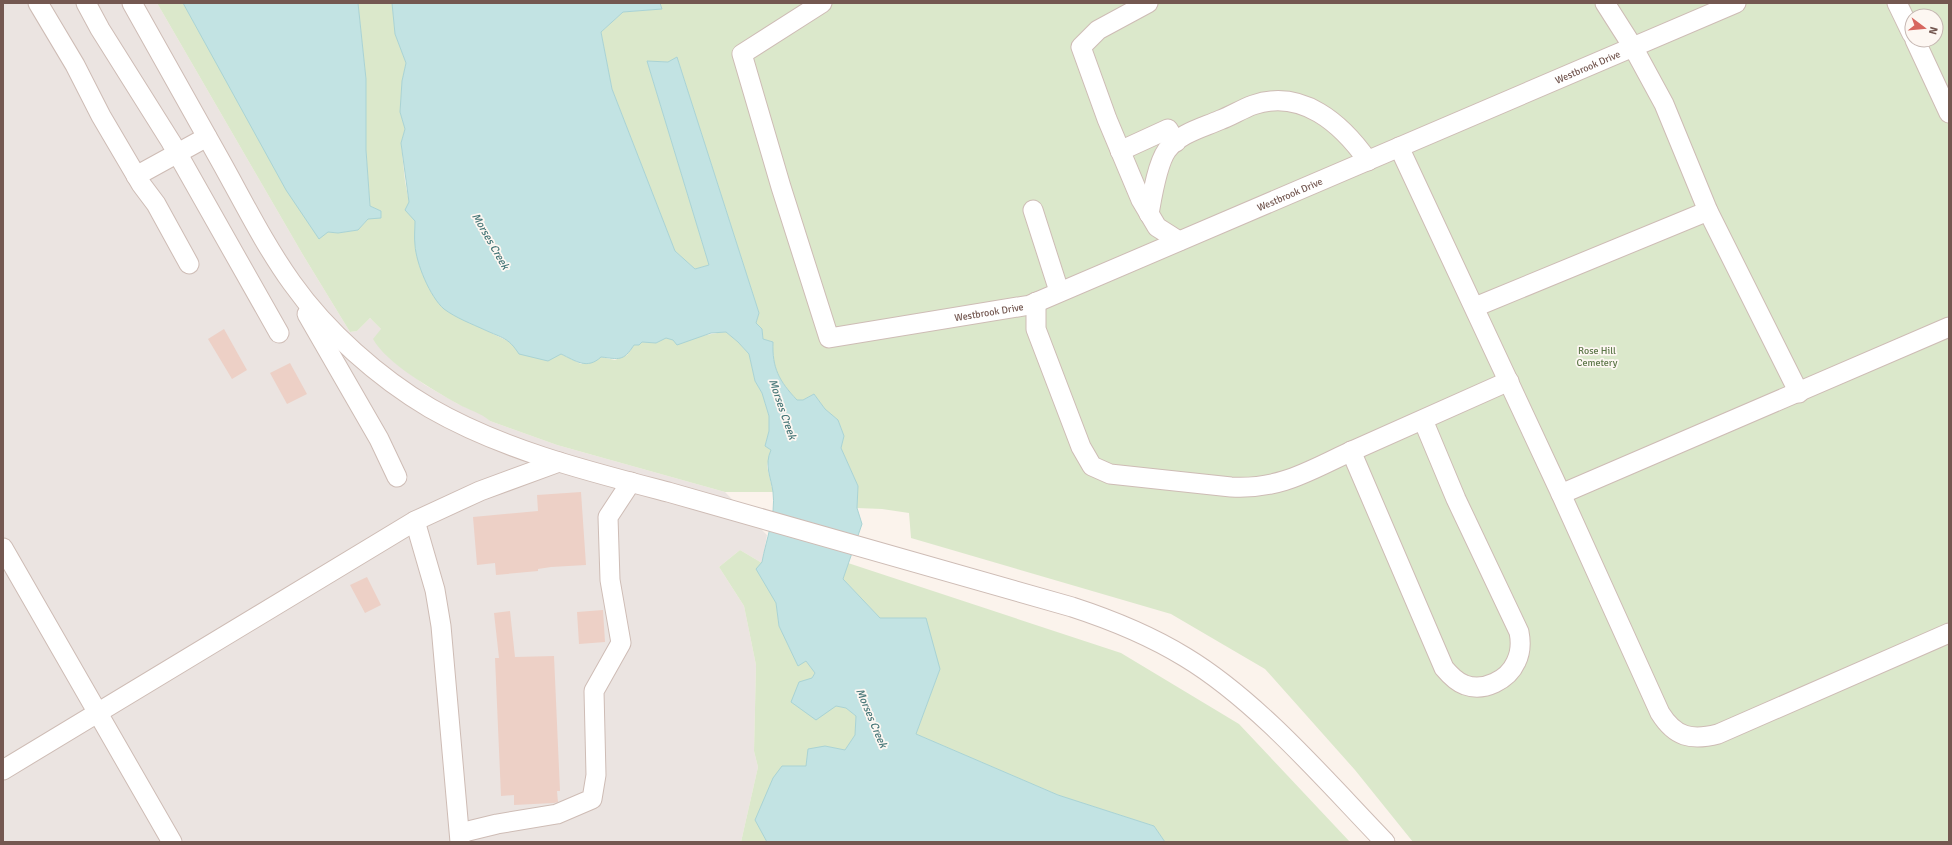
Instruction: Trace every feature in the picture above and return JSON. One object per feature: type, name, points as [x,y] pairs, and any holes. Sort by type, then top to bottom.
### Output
[{"type":"lane","points":[[38,3],[136,176],[156,204],[188,264]]},
{"type":"lane","points":[[86,3],[100,29],[178,154],[279,333]]},
{"type":"lane","points":[[132,3],[267,244],[379,439],[397,477]]},
{"type":"lane","name":"Westbrook Drive","points":[[822,3],[742,54],[781,186],[830,338],[1030,305],[1059,291],[1368,161],[1736,3]]},
{"type":"lane","points":[[1148,3],[1098,30],[1081,47],[1120,151],[1149,214],[1156,227],[1179,241]]},
{"type":"lane","points":[[1605,3],[1633,47],[1664,104],[1708,211],[1799,393]]},
{"type":"lane","points":[[1898,3],[1904,16]]},
{"type":"lane","points":[[1919,48],[1949,113]]},
{"type":"lane","points":[[1149,214],[1154,183],[1167,150],[1184,135],[1254,104],[1278,101],[1308,105],[1335,123],[1356,144],[1368,161]]},
{"type":"lane","points":[[1120,151],[1168,129],[1176,142]]},
{"type":"lane","points":[[136,176],[207,137]]},
{"type":"lane","points":[[1399,147],[1475,307],[1660,713],[1673,729],[1683,735],[1694,738],[1718,734],[1949,633]]},
{"type":"lane","points":[[1033,210],[1059,291]]},
{"type":"lane","points":[[1475,307],[1708,211]]},
{"type":"lane","points":[[267,244],[292,283],[322,320],[395,385],[431,408],[472,429],[514,447],[559,462],[857,545],[1105,618],[1150,637],[1180,654],[1223,684],[1254,710],[1285,739],[1385,842]]},
{"type":"lane","points":[[1036,302],[1036,329],[1080,447],[1092,466],[1110,474],[1245,488],[1259,487],[1288,481],[1350,451],[1509,381]]},
{"type":"lane","points":[[1561,494],[1799,393],[1949,327]]},
{"type":"lane","points":[[1350,451],[1444,668],[1451,676],[1464,685],[1478,687],[1493,684],[1507,675],[1516,662],[1521,645],[1519,632],[1456,499],[1423,420]]},
{"type":"lane","points":[[3,770],[416,521],[480,491],[559,462]]},
{"type":"lane","points":[[416,521],[435,590],[441,626],[460,838],[497,824],[557,814],[592,798],[596,775],[594,691],[621,643],[610,580],[608,517],[631,482]]},
{"type":"lane","points":[[3,548],[172,842]]},
{"type":"shaded area","points":[[3,3],[157,3],[303,255],[350,332],[357,331],[370,318],[381,329],[394,362],[425,385],[458,404],[484,415],[490,421],[557,445],[725,492],[767,535],[762,563],[740,550],[719,567],[744,606],[756,665],[754,751],[758,767],[741,842],[3,842]]},
{"type":"green space","points":[[157,3],[183,3],[206,44],[328,232],[338,233],[358,230],[368,219],[381,211],[370,206],[366,150],[366,79],[358,3],[392,3],[395,34],[406,63],[402,81],[400,112],[405,129],[401,143],[405,181],[409,202],[415,221],[415,246],[429,289],[443,308],[464,320],[512,343],[561,354],[581,364],[601,357],[615,360],[627,355],[634,345],[642,342],[656,343],[666,337],[680,339],[726,332],[749,354],[755,381],[762,393],[769,416],[769,431],[765,446],[771,450],[767,466],[773,492],[725,492],[557,445],[490,421],[424,384],[388,357],[373,339],[381,329],[370,318],[357,331],[350,332],[303,255]]},
{"type":"green space","name":"Rose Hill Cemetery","points":[[660,3],[1949,3],[1949,842],[1413,842],[1355,770],[1265,669],[1171,614],[911,538],[909,513],[882,509],[857,508],[858,486],[841,448],[844,436],[838,420],[825,409],[814,394],[803,400],[797,400],[791,393],[781,380],[775,367],[773,342],[763,339],[762,329],[756,323],[759,313],[677,57],[669,62],[647,61],[709,265],[695,269],[675,251],[612,89],[601,32],[623,12],[662,9]]},
{"type":"green space","points":[[740,550],[762,563],[770,591],[776,603],[779,626],[798,665],[806,661],[815,673],[812,678],[836,706],[846,708],[856,716],[855,735],[845,750],[825,746],[806,766],[783,766],[777,774],[768,800],[765,837],[767,842],[741,842],[758,767],[754,751],[756,665],[744,606],[719,567]]},
{"type":"green space","points":[[848,563],[1121,653],[1239,724],[1350,842],[1165,842],[1154,826],[1058,795],[916,734],[940,669],[880,618],[843,579]]},
{"type":"water","points":[[183,3],[358,3],[366,79],[366,150],[370,206],[381,211],[381,218],[368,219],[358,230],[338,233],[328,232],[319,239],[286,190]]},
{"type":"water","name":"Morses Creek","points":[[392,3],[660,3],[662,9],[623,12],[601,32],[612,89],[675,251],[695,269],[709,265],[647,61],[668,62],[677,57],[759,313],[756,323],[762,329],[763,339],[773,342],[775,367],[778,374],[786,387],[797,400],[803,400],[814,394],[825,409],[838,420],[844,436],[841,448],[858,486],[857,508],[862,524],[843,579],[880,618],[926,618],[940,669],[916,734],[1058,795],[1154,826],[1165,842],[767,842],[755,820],[773,778],[782,766],[806,766],[808,749],[825,746],[845,750],[855,735],[856,716],[846,708],[836,706],[816,720],[791,702],[799,682],[812,678],[815,673],[806,661],[798,666],[779,626],[776,603],[756,569],[762,562],[772,518],[774,501],[768,466],[771,450],[765,446],[769,431],[769,416],[762,393],[755,381],[749,354],[726,332],[711,333],[677,345],[673,340],[666,338],[656,343],[642,342],[639,345],[634,345],[623,357],[616,359],[601,357],[596,361],[586,364],[561,354],[548,361],[519,354],[508,341],[459,318],[444,309],[429,288],[421,270],[415,245],[415,221],[405,210],[409,202],[401,143],[405,129],[400,112],[402,81],[406,63],[395,34]]},
{"type":"building","points":[[224,329],[247,370],[232,379],[208,339]]},
{"type":"building","points":[[290,363],[307,394],[287,404],[270,373]]},
{"type":"building","points":[[581,492],[586,565],[551,567],[538,569],[538,571],[496,575],[495,563],[477,565],[473,517],[538,511],[537,495]]},
{"type":"building","points":[[367,577],[381,605],[365,613],[350,585]]},
{"type":"building","points":[[603,610],[605,642],[579,644],[577,612]]},
{"type":"building","points":[[510,611],[515,657],[554,656],[560,791],[557,791],[558,802],[554,803],[514,805],[514,795],[501,796],[495,658],[499,658],[494,613]]}]
